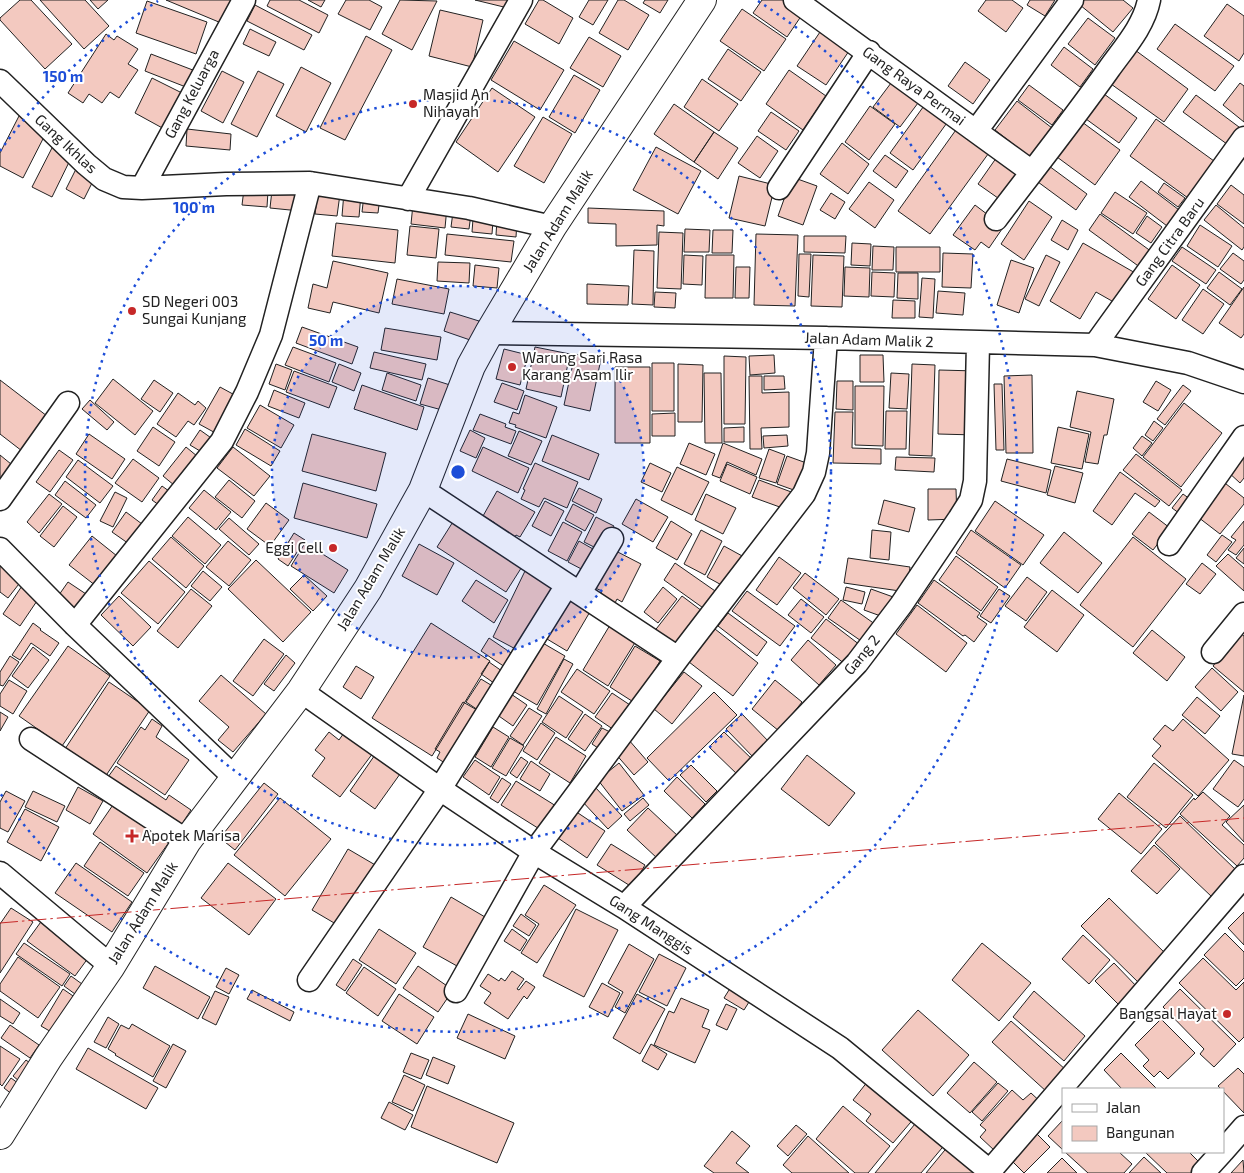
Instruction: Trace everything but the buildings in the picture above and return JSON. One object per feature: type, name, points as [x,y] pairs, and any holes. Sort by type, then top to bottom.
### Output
[{"type":"street","name":"Gang Keluarga","points":[[142,188],[244,0]]},
{"type":"street","points":[[408,198],[521,0]]},
{"type":"street","name":"Jalan Adam Malik","points":[[0,1135],[48,1058],[111,966],[187,841],[300,691],[368,589],[423,490],[471,366],[489,333],[552,227],[702,0]]},
{"type":"street","name":"Gang Raya Permai","points":[[795,0],[1032,172]]},
{"type":"street","points":[[976,131],[1072,0]]},
{"type":"street","points":[[996,219],[1090,96],[1138,28],[1147,12],[1149,0]]},
{"type":"street","points":[[779,188],[869,52]]},
{"type":"street","name":"Gang Ikhlas","points":[[0,81],[104,179],[123,187],[310,183],[469,208],[552,227]]},
{"type":"street","name":"Gang Citra Baru","points":[[1095,346],[1244,138]]},
{"type":"street","points":[[76,625],[222,441],[248,392],[271,335],[310,183]]},
{"type":"street","name":"Jalan Adam Malik 2","points":[[489,333],[826,338],[1095,346],[1188,363],[1244,382]]},
{"type":"street","points":[[456,991],[534,852],[678,658],[804,494],[814,472],[818,454],[826,338]]},
{"type":"street","name":"Gang 2","points":[[624,907],[857,663],[901,605],[971,500],[975,481],[978,343]]},
{"type":"street","points":[[0,499],[68,403]]},
{"type":"street","points":[[1169,544],[1244,437]]},
{"type":"street","points":[[423,490],[678,658]]},
{"type":"street","points":[[309,980],[440,790],[573,589],[612,539]]},
{"type":"street","points":[[0,548],[76,625],[234,777]]},
{"type":"street","points":[[1213,652],[1244,614]]},
{"type":"street","name":"Gang Manggis","points":[[300,691],[440,790],[840,1048],[991,1172]]},
{"type":"street","points":[[32,738],[187,841]]},
{"type":"street","points":[[0,873],[111,966]]},
{"type":"street","points":[[1063,1088],[1244,876]]},
{"type":"street","points":[[991,1172],[1062,1089]]},
{"type":"street","points":[[1224,1149],[1244,1127]]},
{"type":"street","points":[[1203,1173],[1220,1153]]},
{"type":"power","points":[[0,923],[1244,818]]},
{"type":"place","name":"Masjid An Nihayah","points":[[413,104]]},
{"type":"place","name":"SD Negeri 003 Sungai Kunjang","points":[[132,311]]},
{"type":"place","name":"Warung Sari Rasa Karang Asam Ilir","points":[[512,367]]},
{"type":"place","name":"Eggi Cell","points":[[333,548]]},
{"type":"place","name":"Apotek Marisa","points":[[132,836]]},
{"type":"place","name":"Bangsal Hayat","points":[[1227,1014]]}]
